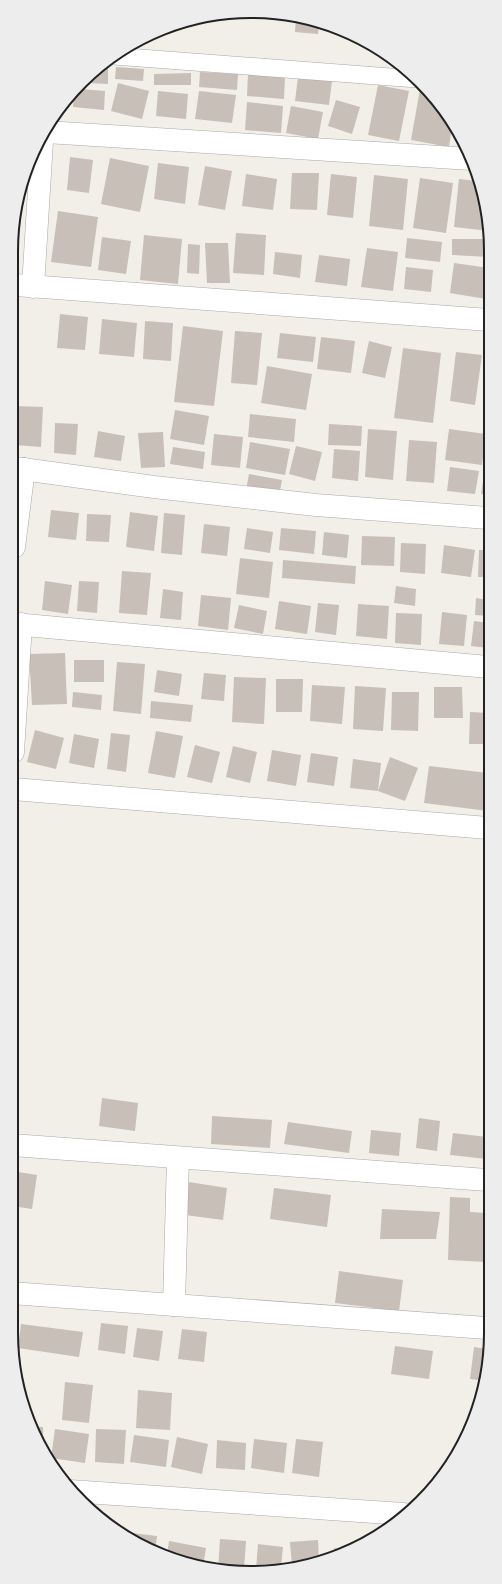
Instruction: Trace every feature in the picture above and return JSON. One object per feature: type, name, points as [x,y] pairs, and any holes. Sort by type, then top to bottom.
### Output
[{"type":"street","points":[[50,132],[465,159]]},
{"type":"street","points":[[41,151],[24,286],[484,320]]},
{"type":"street","points":[[18,484],[19,468],[154,487],[316,505],[484,518]]},
{"type":"street","points":[[18,624],[484,666]]},
{"type":"street","points":[[18,789],[484,828]]},
{"type":"street","points":[[18,1145],[178,1158],[484,1180]]},
{"type":"street","points":[[174,1305],[178,1158]]},
{"type":"street","points":[[18,1294],[484,1328]]},
{"type":"street","points":[[80,1492],[398,1514]]},
{"type":"lane","points":[[123,57],[408,78]]},
{"type":"building","points":[[296,22],[319,28],[318,34],[295,32]]},
{"type":"building","points":[[108,67],[108,84],[89,83]]},
{"type":"building","points":[[116,67],[144,69],[143,81],[115,79]]},
{"type":"building","points":[[200,72],[238,74],[237,90],[199,87]]},
{"type":"building","points":[[191,73],[191,85],[154,85],[154,74]]},
{"type":"building","points":[[248,74],[285,77],[284,99],[247,96]]},
{"type":"building","points":[[298,77],[332,81],[329,105],[295,101]]},
{"type":"building","points":[[118,83],[149,91],[142,119],[111,111]]},
{"type":"building","points":[[378,85],[409,91],[399,141],[368,135]]},
{"type":"building","points":[[83,89],[105,91],[104,110],[73,107],[74,100]]},
{"type":"building","points":[[420,90],[436,109],[451,131],[449,147],[411,140]]},
{"type":"building","points":[[158,91],[188,94],[186,119],[156,116]]},
{"type":"building","points":[[199,91],[236,95],[232,123],[195,119]]},
{"type":"building","points":[[336,100],[360,107],[352,134],[328,126]]},
{"type":"building","points":[[247,102],[283,106],[281,133],[245,130]]},
{"type":"building","points":[[291,106],[323,112],[318,139],[286,133]]},
{"type":"building","points":[[70,157],[93,160],[89,193],[67,190]]},
{"type":"building","points":[[110,158],[149,166],[140,212],[101,204]]},
{"type":"building","points":[[158,163],[189,167],[185,204],[154,199]]},
{"type":"building","points":[[205,166],[232,171],[225,210],[198,205]]},
{"type":"building","points":[[292,173],[319,173],[317,210],[290,209]]},
{"type":"building","points":[[246,174],[277,179],[273,210],[242,206]]},
{"type":"building","points":[[331,174],[357,177],[353,218],[327,215]]},
{"type":"building","points":[[374,175],[408,179],[403,230],[369,226]]},
{"type":"building","points":[[420,178],[453,183],[446,233],[413,228]]},
{"type":"building","points":[[459,179],[473,181],[480,206],[483,230],[454,227]]},
{"type":"building","points":[[58,211],[98,217],[91,267],[51,262]]},
{"type":"building","points":[[236,233],[266,235],[264,275],[233,273]]},
{"type":"building","points":[[144,235],[182,239],[178,284],[140,280]]},
{"type":"building","points":[[102,237],[131,241],[126,274],[98,270]]},
{"type":"building","points":[[407,238],[442,242],[440,262],[405,258]]},
{"type":"building","points":[[452,239],[484,239],[484,257],[452,255]]},
{"type":"building","points":[[205,243],[228,243],[230,283],[207,283]]},
{"type":"building","points":[[188,244],[200,245],[199,274],[187,273]]},
{"type":"building","points":[[367,248],[398,252],[393,291],[361,287]]},
{"type":"building","points":[[275,252],[302,255],[300,278],[273,274]]},
{"type":"building","points":[[319,255],[350,259],[347,286],[315,282]]},
{"type":"building","points":[[454,263],[484,267],[484,299],[450,293]]},
{"type":"building","points":[[406,267],[433,270],[431,292],[404,289]]},
{"type":"building","points":[[60,314],[88,317],[85,350],[57,348]]},
{"type":"building","points":[[102,319],[137,323],[134,357],[99,354]]},
{"type":"building","points":[[145,321],[173,323],[171,361],[143,359]]},
{"type":"building","points":[[183,326],[223,331],[214,406],[174,402]]},
{"type":"building","points":[[235,331],[262,333],[257,385],[231,383]]},
{"type":"building","points":[[280,333],[316,337],[313,362],[277,358]]},
{"type":"building","points":[[321,337],[355,341],[351,373],[317,369]]},
{"type":"building","points":[[369,341],[392,347],[385,378],[362,373]]},
{"type":"building","points":[[403,348],[441,353],[433,423],[394,418]]},
{"type":"building","points":[[456,352],[482,355],[475,405],[450,401]]},
{"type":"building","points":[[267,366],[312,374],[306,410],[261,403]]},
{"type":"building","points":[[18,406],[43,407],[41,447],[18,445]]},
{"type":"building","points":[[175,410],[209,416],[204,445],[170,439]]},
{"type":"building","points":[[250,414],[296,419],[294,442],[248,437]]},
{"type":"building","points":[[55,423],[78,424],[76,455],[54,453]]},
{"type":"building","points":[[329,424],[362,426],[361,446],[328,445]]},
{"type":"building","points":[[368,429],[397,431],[393,480],[365,477]]},
{"type":"building","points":[[449,429],[484,434],[482,465],[445,460]]},
{"type":"building","points":[[98,431],[125,436],[121,461],[94,457]]},
{"type":"building","points":[[163,432],[165,467],[141,468],[138,433]]},
{"type":"building","points":[[214,434],[243,437],[240,468],[211,465]]},
{"type":"building","points":[[409,440],[437,442],[434,483],[406,481]]},
{"type":"building","points":[[250,442],[290,449],[285,475],[246,468]]},
{"type":"building","points":[[296,446],[322,452],[315,481],[289,474]]},
{"type":"building","points":[[173,447],[205,452],[203,469],[170,464]]},
{"type":"building","points":[[334,449],[360,451],[358,481],[332,478]]},
{"type":"building","points":[[450,467],[479,471],[475,494],[447,491]]},
{"type":"building","points":[[249,474],[282,480],[279,496],[246,490]]},
{"type":"building","points":[[484,475],[484,494],[481,494]]},
{"type":"building","points":[[51,510],[79,513],[76,540],[48,537]]},
{"type":"building","points":[[130,512],[158,516],[154,551],[126,547]]},
{"type":"building","points":[[164,513],[185,515],[182,555],[161,553]]},
{"type":"building","points":[[87,514],[111,515],[109,542],[86,541]]},
{"type":"building","points":[[204,524],[230,527],[227,556],[201,553]]},
{"type":"building","points":[[247,528],[273,532],[270,553],[244,549]]},
{"type":"building","points":[[281,528],[316,531],[314,554],[279,550]]},
{"type":"building","points":[[324,532],[349,535],[347,558],[322,555]]},
{"type":"building","points":[[362,536],[395,537],[394,566],[361,565]]},
{"type":"building","points":[[401,543],[426,544],[425,574],[400,572]]},
{"type":"building","points":[[444,545],[475,550],[471,577],[441,573]]},
{"type":"building","points":[[479,550],[484,550],[484,577],[478,577]]},
{"type":"building","points":[[240,558],[273,562],[269,598],[236,594]]},
{"type":"building","points":[[283,560],[356,566],[355,584],[282,578]]},
{"type":"building","points":[[122,571],[151,573],[147,615],[119,613]]},
{"type":"building","points":[[45,581],[72,585],[68,614],[42,610]]},
{"type":"building","points":[[79,581],[99,582],[97,613],[77,611]]},
{"type":"building","points":[[396,586],[416,589],[415,606],[394,603]]},
{"type":"building","points":[[163,589],[183,592],[181,620],[160,618]]},
{"type":"building","points":[[201,595],[231,598],[228,630],[198,626]]},
{"type":"building","points":[[476,598],[484,599],[484,616],[475,615]]},
{"type":"building","points":[[279,601],[311,606],[307,634],[275,629]]},
{"type":"building","points":[[318,603],[339,605],[336,635],[315,632]]},
{"type":"building","points":[[358,604],[389,606],[387,639],[356,636]]},
{"type":"building","points":[[239,605],[267,611],[263,634],[234,628]]},
{"type":"building","points":[[442,612],[467,615],[464,646],[439,644]]},
{"type":"building","points":[[396,613],[422,614],[421,645],[395,643]]},
{"type":"building","points":[[474,621],[484,622],[484,648],[471,646]]},
{"type":"building","points":[[65,653],[67,704],[32,705],[29,654]]},
{"type":"building","points":[[74,660],[104,660],[104,682],[74,682]]},
{"type":"building","points":[[117,662],[145,664],[141,714],[113,711]]},
{"type":"building","points":[[157,670],[182,674],[179,696],[154,692]]},
{"type":"building","points":[[204,673],[226,675],[224,701],[201,699]]},
{"type":"building","points":[[234,677],[266,678],[264,724],[232,722]]},
{"type":"building","points":[[276,679],[303,679],[302,712],[276,712]]},
{"type":"building","points":[[312,685],[345,687],[342,724],[310,721]]},
{"type":"building","points":[[355,686],[386,688],[383,731],[353,729]]},
{"type":"building","points":[[434,687],[462,687],[463,718],[434,718]]},
{"type":"building","points":[[73,692],[102,695],[101,710],[72,707]]},
{"type":"building","points":[[392,692],[419,692],[418,731],[391,730]]},
{"type":"building","points":[[151,701],[193,705],[191,722],[150,718]]},
{"type":"building","points":[[470,712],[484,713],[484,744],[469,744]]},
{"type":"building","points":[[35,730],[64,738],[56,769],[27,762]]},
{"type":"building","points":[[156,731],[183,736],[175,778],[148,773]]},
{"type":"building","points":[[111,733],[130,735],[126,772],[107,769]]},
{"type":"building","points":[[74,734],[99,739],[94,768],[69,763]]},
{"type":"building","points":[[195,745],[220,752],[212,783],[187,777]]},
{"type":"building","points":[[233,746],[257,752],[250,783],[226,777]]},
{"type":"building","points":[[272,750],[301,755],[296,786],[267,781]]},
{"type":"building","points":[[311,753],[338,757],[334,786],[307,782]]},
{"type":"building","points":[[390,757],[418,768],[405,801],[378,791]]},
{"type":"building","points":[[353,759],[381,763],[378,791],[350,788]]},
{"type":"building","points":[[429,766],[484,773],[484,810],[424,803]]},
{"type":"building","points":[[102,1098],[138,1103],[135,1131],[99,1126]]},
{"type":"building","points":[[212,1116],[272,1120],[270,1148],[211,1144]]},
{"type":"building","points":[[419,1118],[440,1121],[437,1151],[416,1148]]},
{"type":"building","points":[[288,1122],[352,1131],[349,1153],[284,1144]]},
{"type":"building","points":[[371,1130],[401,1133],[399,1156],[369,1153]]},
{"type":"building","points":[[453,1133],[484,1137],[484,1159],[450,1155]]},
{"type":"building","points":[[18,1172],[37,1175],[32,1209],[18,1207]]},
{"type":"building","points":[[189,1182],[227,1188],[223,1220],[185,1215]]},
{"type":"building","points":[[274,1188],[331,1195],[327,1227],[270,1219]]},
{"type":"building","points":[[450,1197],[470,1198],[470,1212],[484,1213],[484,1262],[448,1260]]},
{"type":"building","points":[[382,1209],[440,1212],[436,1239],[380,1239]]},
{"type":"building","points":[[339,1271],[403,1280],[399,1311],[335,1303]]},
{"type":"building","points":[[101,1323],[128,1326],[125,1354],[98,1350]]},
{"type":"building","points":[[21,1324],[83,1332],[79,1357],[18,1348]]},
{"type":"building","points":[[137,1328],[163,1331],[159,1361],[133,1357]]},
{"type":"building","points":[[182,1329],[207,1332],[204,1362],[178,1359]]},
{"type":"building","points":[[395,1346],[433,1351],[429,1379],[391,1374]]},
{"type":"building","points":[[474,1347],[484,1349],[479,1380],[470,1379]]},
{"type":"building","points":[[65,1382],[93,1385],[89,1423],[62,1420]]},
{"type":"building","points":[[138,1390],[172,1393],[170,1430],[136,1428]]},
{"type":"building","points":[[38,1427],[43,1427],[43,1438]]},
{"type":"building","points":[[55,1429],[89,1434],[85,1463],[55,1459],[52,1454]]},
{"type":"building","points":[[96,1429],[126,1430],[124,1464],[95,1462]]},
{"type":"building","points":[[134,1435],[169,1440],[166,1467],[130,1462]]},
{"type":"building","points":[[177,1437],[208,1444],[202,1474],[171,1467]]},
{"type":"building","points":[[254,1439],[287,1443],[284,1473],[251,1468]]},
{"type":"building","points":[[296,1439],[323,1442],[319,1477],[292,1473]]},
{"type":"building","points":[[217,1440],[246,1443],[245,1470],[216,1468]]},
{"type":"building","points":[[132,1534],[157,1536],[156,1545],[148,1542]]},
{"type":"building","points":[[220,1539],[246,1541],[244,1566],[218,1564]]},
{"type":"building","points":[[318,1540],[319,1556],[292,1563],[290,1542]]},
{"type":"building","points":[[169,1541],[206,1548],[204,1561],[168,1550]]},
{"type":"building","points":[[258,1544],[283,1547],[281,1564],[256,1566]]}]
